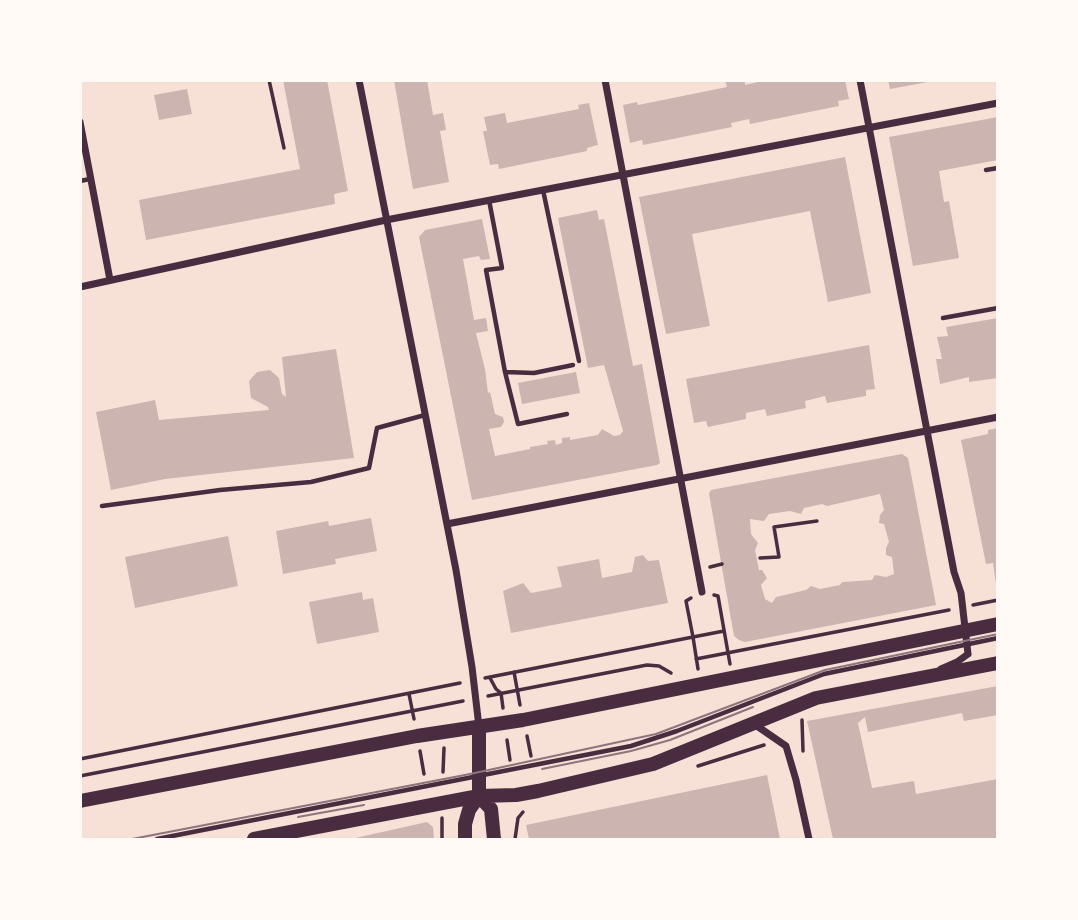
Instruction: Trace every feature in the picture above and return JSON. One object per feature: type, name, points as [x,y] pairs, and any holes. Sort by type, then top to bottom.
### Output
[{"type":"main road","points":[[80,801],[444,731],[505,724],[793,667],[967,637],[998,624]]},
{"type":"main road","points":[[254,839],[479,796],[516,795],[653,764],[816,698],[993,664]]},
{"type":"main road","points":[[465,839],[469,810],[479,796],[479,727]]},
{"type":"main road","points":[[479,796],[491,809],[494,839]]},
{"type":"street","points":[[359,80],[447,524],[477,698],[479,727]]},
{"type":"street","points":[[606,80],[702,592]]},
{"type":"street","points":[[860,80],[926,430],[963,607],[968,654]]},
{"type":"street","points":[[80,287],[386,220],[998,103]]},
{"type":"street","points":[[80,121],[110,281]]},
{"type":"street","points":[[447,524],[998,417]]},
{"type":"street","points":[[968,654],[993,664]]},
{"type":"street","points":[[924,676],[957,662],[968,654]]},
{"type":"street","points":[[753,723],[786,746],[809,839]]},
{"type":"lane","points":[[986,170],[998,168]]},
{"type":"lane","points":[[80,181],[91,178]]},
{"type":"lane","points":[[543,189],[579,361]]},
{"type":"lane","points":[[488,200],[502,268],[486,271],[518,424],[567,414]]},
{"type":"lane","points":[[943,318],[998,308]]},
{"type":"lane","points":[[505,372],[534,373],[573,366]]},
{"type":"lane","points":[[102,506],[220,490],[311,482],[369,468],[377,428],[425,415]]},
{"type":"lane","points":[[157,839],[631,746],[824,674],[967,637],[998,638]]},
{"type":"path","points":[[269,80],[284,148]]},
{"type":"path","points":[[760,558],[779,556],[774,527],[817,521]]},
{"type":"path","points":[[728,653],[718,596],[702,592],[686,601],[696,659],[728,653],[998,600]]},
{"type":"path","points":[[514,672],[724,631]]},
{"type":"path","points":[[501,693],[511,770]]},
{"type":"path","points":[[80,759],[409,694],[426,787]]},
{"type":"path","points":[[80,776],[477,698]]},
{"type":"path","points":[[443,784],[445,704]]},
{"type":"path","points":[[516,795],[520,814]]},
{"type":"path","points":[[442,803],[442,839]]},
{"type":"path","points":[[515,839],[517,824]]},
{"type":"building","points":[[283,80],[327,80],[348,191],[334,194],[335,204],[146,240],[139,200],[300,169]]},
{"type":"building","points":[[394,80],[427,80],[433,115],[443,113],[446,130],[440,131],[449,182],[413,189]]},
{"type":"building","points":[[725,80],[745,80],[745,85],[766,80],[845,80],[849,99],[838,101],[839,106],[750,124],[749,119],[731,123],[732,127],[643,145],[642,140],[630,143],[623,105],[637,102],[638,105],[727,87]]},
{"type":"building","points":[[888,80],[928,80],[928,82],[890,89]]},
{"type":"building","points":[[187,89],[192,114],[159,120],[154,95]]},
{"type":"building","points":[[589,103],[598,145],[587,148],[587,151],[499,169],[498,164],[490,165],[483,131],[487,131],[484,117],[505,113],[507,123],[579,109],[578,105]]},
{"type":"building","points":[[998,117],[998,160],[939,171],[944,202],[949,201],[959,258],[913,266],[889,137]]},
{"type":"building","points":[[845,157],[871,293],[828,302],[810,211],[692,234],[710,326],[666,334],[639,197]]},
{"type":"building","points":[[597,210],[599,220],[604,219],[633,366],[642,364],[660,463],[472,500],[419,237],[425,230],[482,219],[490,259],[481,260],[479,256],[463,259],[474,320],[486,318],[488,331],[476,333],[488,393],[490,392],[495,414],[503,417],[504,422],[501,427],[489,429],[495,456],[548,444],[547,441],[555,440],[556,445],[562,443],[562,438],[570,437],[570,440],[598,435],[602,429],[614,436],[623,431],[604,365],[588,368],[558,218]]},
{"type":"building","points":[[998,318],[998,378],[969,382],[969,377],[940,384],[936,359],[942,359],[937,337],[948,336],[946,327]]},
{"type":"building","points":[[869,345],[875,389],[866,390],[866,396],[827,403],[825,396],[805,401],[806,408],[767,416],[765,409],[746,413],[746,419],[708,427],[706,421],[694,423],[686,379]]},
{"type":"building","points":[[336,349],[354,458],[165,479],[111,490],[96,412],[155,400],[159,420],[269,410],[251,398],[249,381],[257,372],[270,370],[279,378],[282,394],[286,397],[282,357]]},
{"type":"building","points":[[576,372],[580,393],[522,404],[518,383]]},
{"type":"building","points":[[998,428],[996,584],[993,563],[986,564],[961,440],[988,434],[988,430]]},
{"type":"building","points":[[902,454],[908,458],[936,605],[745,642],[739,640],[734,636],[709,494],[711,490]],"holes":[[[880,494],[884,510],[879,523],[884,524],[889,542],[886,555],[892,557],[894,574],[886,577],[875,575],[872,580],[842,582],[840,585],[820,589],[811,586],[806,590],[776,597],[772,603],[765,599],[761,585],[767,578],[762,570],[759,570],[755,550],[758,543],[751,534],[750,519],[764,521],[769,514],[790,511],[801,514],[804,508],[822,504],[827,506]]]},
{"type":"building","points":[[371,518],[377,551],[335,559],[336,564],[283,574],[276,531],[328,521],[329,526]]},
{"type":"building","points":[[228,536],[238,586],[135,608],[125,557]]},
{"type":"building","points":[[643,555],[648,561],[659,560],[668,603],[511,633],[503,591],[523,583],[531,593],[562,587],[557,567],[599,559],[602,578],[632,572],[635,557]]},
{"type":"building","points":[[362,592],[363,600],[373,598],[379,632],[317,644],[309,602]]},
{"type":"building","points":[[998,686],[998,715],[964,721],[962,713],[868,732],[865,717],[858,723],[872,788],[914,781],[916,794],[998,779],[998,839],[833,839],[807,721]]},
{"type":"building","points":[[767,775],[780,839],[529,839],[526,825]]},
{"type":"building","points":[[427,822],[433,827],[434,839],[351,839]]},
{"type":"tram line","points":[[132,839],[470,774],[656,734],[825,670],[998,634]]},
{"type":"tram line","points":[[542,769],[631,751],[670,740],[753,707]]},
{"type":"tram line","points":[[298,817],[364,805]]}]
